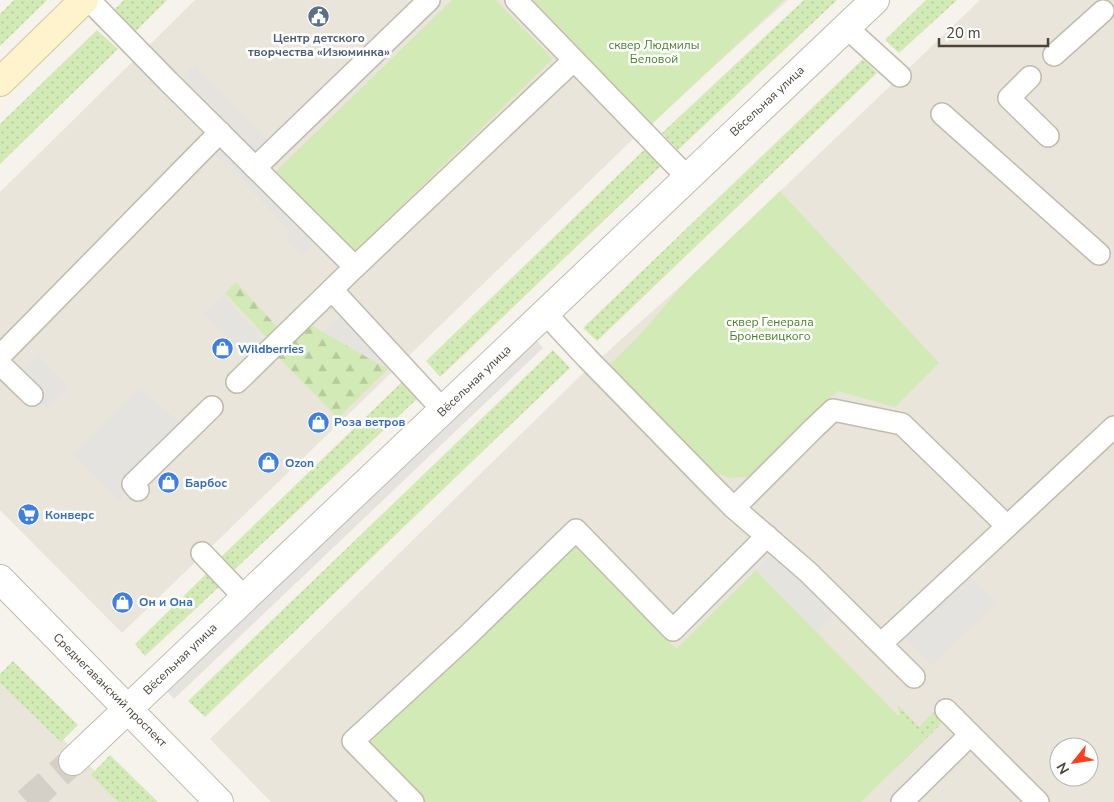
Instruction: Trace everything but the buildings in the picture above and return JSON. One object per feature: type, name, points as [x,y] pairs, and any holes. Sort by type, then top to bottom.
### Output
[{"type":"street","points":[[0,82],[84,0]]},
{"type":"street","name":"Вёсельная улица","points":[[73,761],[875,0]]},
{"type":"street","name":"Среднегаванский проспект","points":[[0,579],[220,802]]},
{"type":"lane","points":[[89,0],[355,267]]},
{"type":"lane","points":[[255,168],[429,0]]},
{"type":"lane","points":[[516,0],[687,177]]},
{"type":"lane","points":[[1054,55],[1102,10]]},
{"type":"lane","points":[[846,27],[900,76]]},
{"type":"lane","points":[[237,382],[355,267],[574,60]]},
{"type":"lane","points":[[1030,78],[1009,98],[1048,136]]},
{"type":"lane","points":[[942,114],[1100,254]]},
{"type":"lane","points":[[0,356],[220,132]]},
{"type":"lane","points":[[332,290],[443,410]]},
{"type":"lane","points":[[545,312],[587,358],[734,508],[808,572],[882,643],[914,677]]},
{"type":"lane","points":[[0,364],[32,395]]},
{"type":"lane","points":[[138,490],[133,484],[212,407]]},
{"type":"lane","points":[[734,508],[833,410],[902,424],[1008,526]]},
{"type":"lane","points":[[882,643],[1114,427]]},
{"type":"lane","points":[[412,802],[353,740],[465,638],[576,530],[673,630],[767,536]]},
{"type":"lane","points":[[202,553],[245,598]]},
{"type":"lane","points":[[946,710],[1038,802]]},
{"type":"lane","points":[[902,802],[970,734]]},
{"type":"shaded area","points":[[195,0],[788,0],[632,140],[122,633],[0,510],[0,192]]},
{"type":"shaded area","points":[[980,0],[1114,0],[1114,802],[271,802],[210,739],[578,378],[684,283]]},
{"type":"shaded area","points":[[195,65],[267,140],[255,151],[183,75]]},
{"type":"shaded area","points":[[221,138],[319,238],[302,256],[287,241],[289,230],[212,151]]},
{"type":"shaded area","points":[[223,295],[271,348],[249,360],[204,314]]},
{"type":"shaded area","points":[[348,308],[401,364],[393,372],[324,332]]},
{"type":"shaded area","points":[[527,330],[543,348],[174,699],[157,681]]},
{"type":"shaded area","points":[[38,355],[68,387],[46,408],[16,379]]},
{"type":"shaded area","points":[[140,388],[188,430],[118,500],[73,454]]},
{"type":"shaded area","points":[[775,550],[836,611],[817,632],[756,570]]},
{"type":"shaded area","points":[[969,577],[980,585],[997,603],[931,665],[905,637]]},
{"type":"shaded area","points":[[0,676],[126,802],[0,802]]},
{"type":"green space","points":[[14,0],[47,0],[0,46],[0,14]]},
{"type":"green space","points":[[124,0],[167,0],[135,32],[114,10]]},
{"type":"green space","points":[[452,0],[496,0],[553,59],[354,252],[276,171]]},
{"type":"green space","name":"сквер Людмилы Беловой","points":[[533,0],[784,0],[652,124]]},
{"type":"green space","points":[[804,0],[837,0],[678,150],[662,133]]},
{"type":"green space","points":[[926,0],[957,0],[899,53],[885,40]]},
{"type":"green space","points":[[97,30],[118,49],[0,164],[0,124]]},
{"type":"green space","points":[[863,59],[877,73],[597,341],[583,328]]},
{"type":"green space","points":[[646,148],[662,165],[440,377],[426,361]]},
{"type":"green space","name":"сквер Генерала Броневицкого","points":[[780,191],[939,363],[895,407],[838,391],[811,414],[803,428],[760,470],[749,477],[730,478],[703,468],[607,367],[638,337],[684,283]]},
{"type":"green space","points":[[236,282],[281,331],[270,341],[225,293]]},
{"type":"green space","points":[[309,324],[388,369],[338,418],[275,354]]},
{"type":"green space","points":[[553,350],[570,368],[205,717],[188,701]]},
{"type":"green space","points":[[403,381],[418,398],[233,571],[220,558]]},
{"type":"green space","points":[[574,545],[676,649],[756,570],[923,741],[861,802],[419,802],[366,747]]},
{"type":"green space","points":[[206,574],[219,587],[145,656],[135,644]]},
{"type":"green space","points":[[13,661],[78,725],[61,742],[0,683],[0,674]]},
{"type":"green space","points":[[898,705],[919,727],[937,709],[941,724],[897,767],[891,723],[899,715]]},
{"type":"green space","points":[[110,755],[158,802],[118,802],[91,775]]},
{"type":"tunnel","points":[[27,802],[73,761]]},
{"type":"place","name":"Центр детского творчества «Изюминка»","points":[[319,17]]},
{"type":"place","name":"Wildberries","points":[[222,349]]},
{"type":"place","name":"Роза ветров","points":[[318,422]]},
{"type":"place","name":"Ozon","points":[[269,463]]},
{"type":"place","name":"Барбос","points":[[169,483]]},
{"type":"place","name":"Конверс","points":[[29,515]]},
{"type":"place","name":"Он и Она","points":[[123,602]]}]
